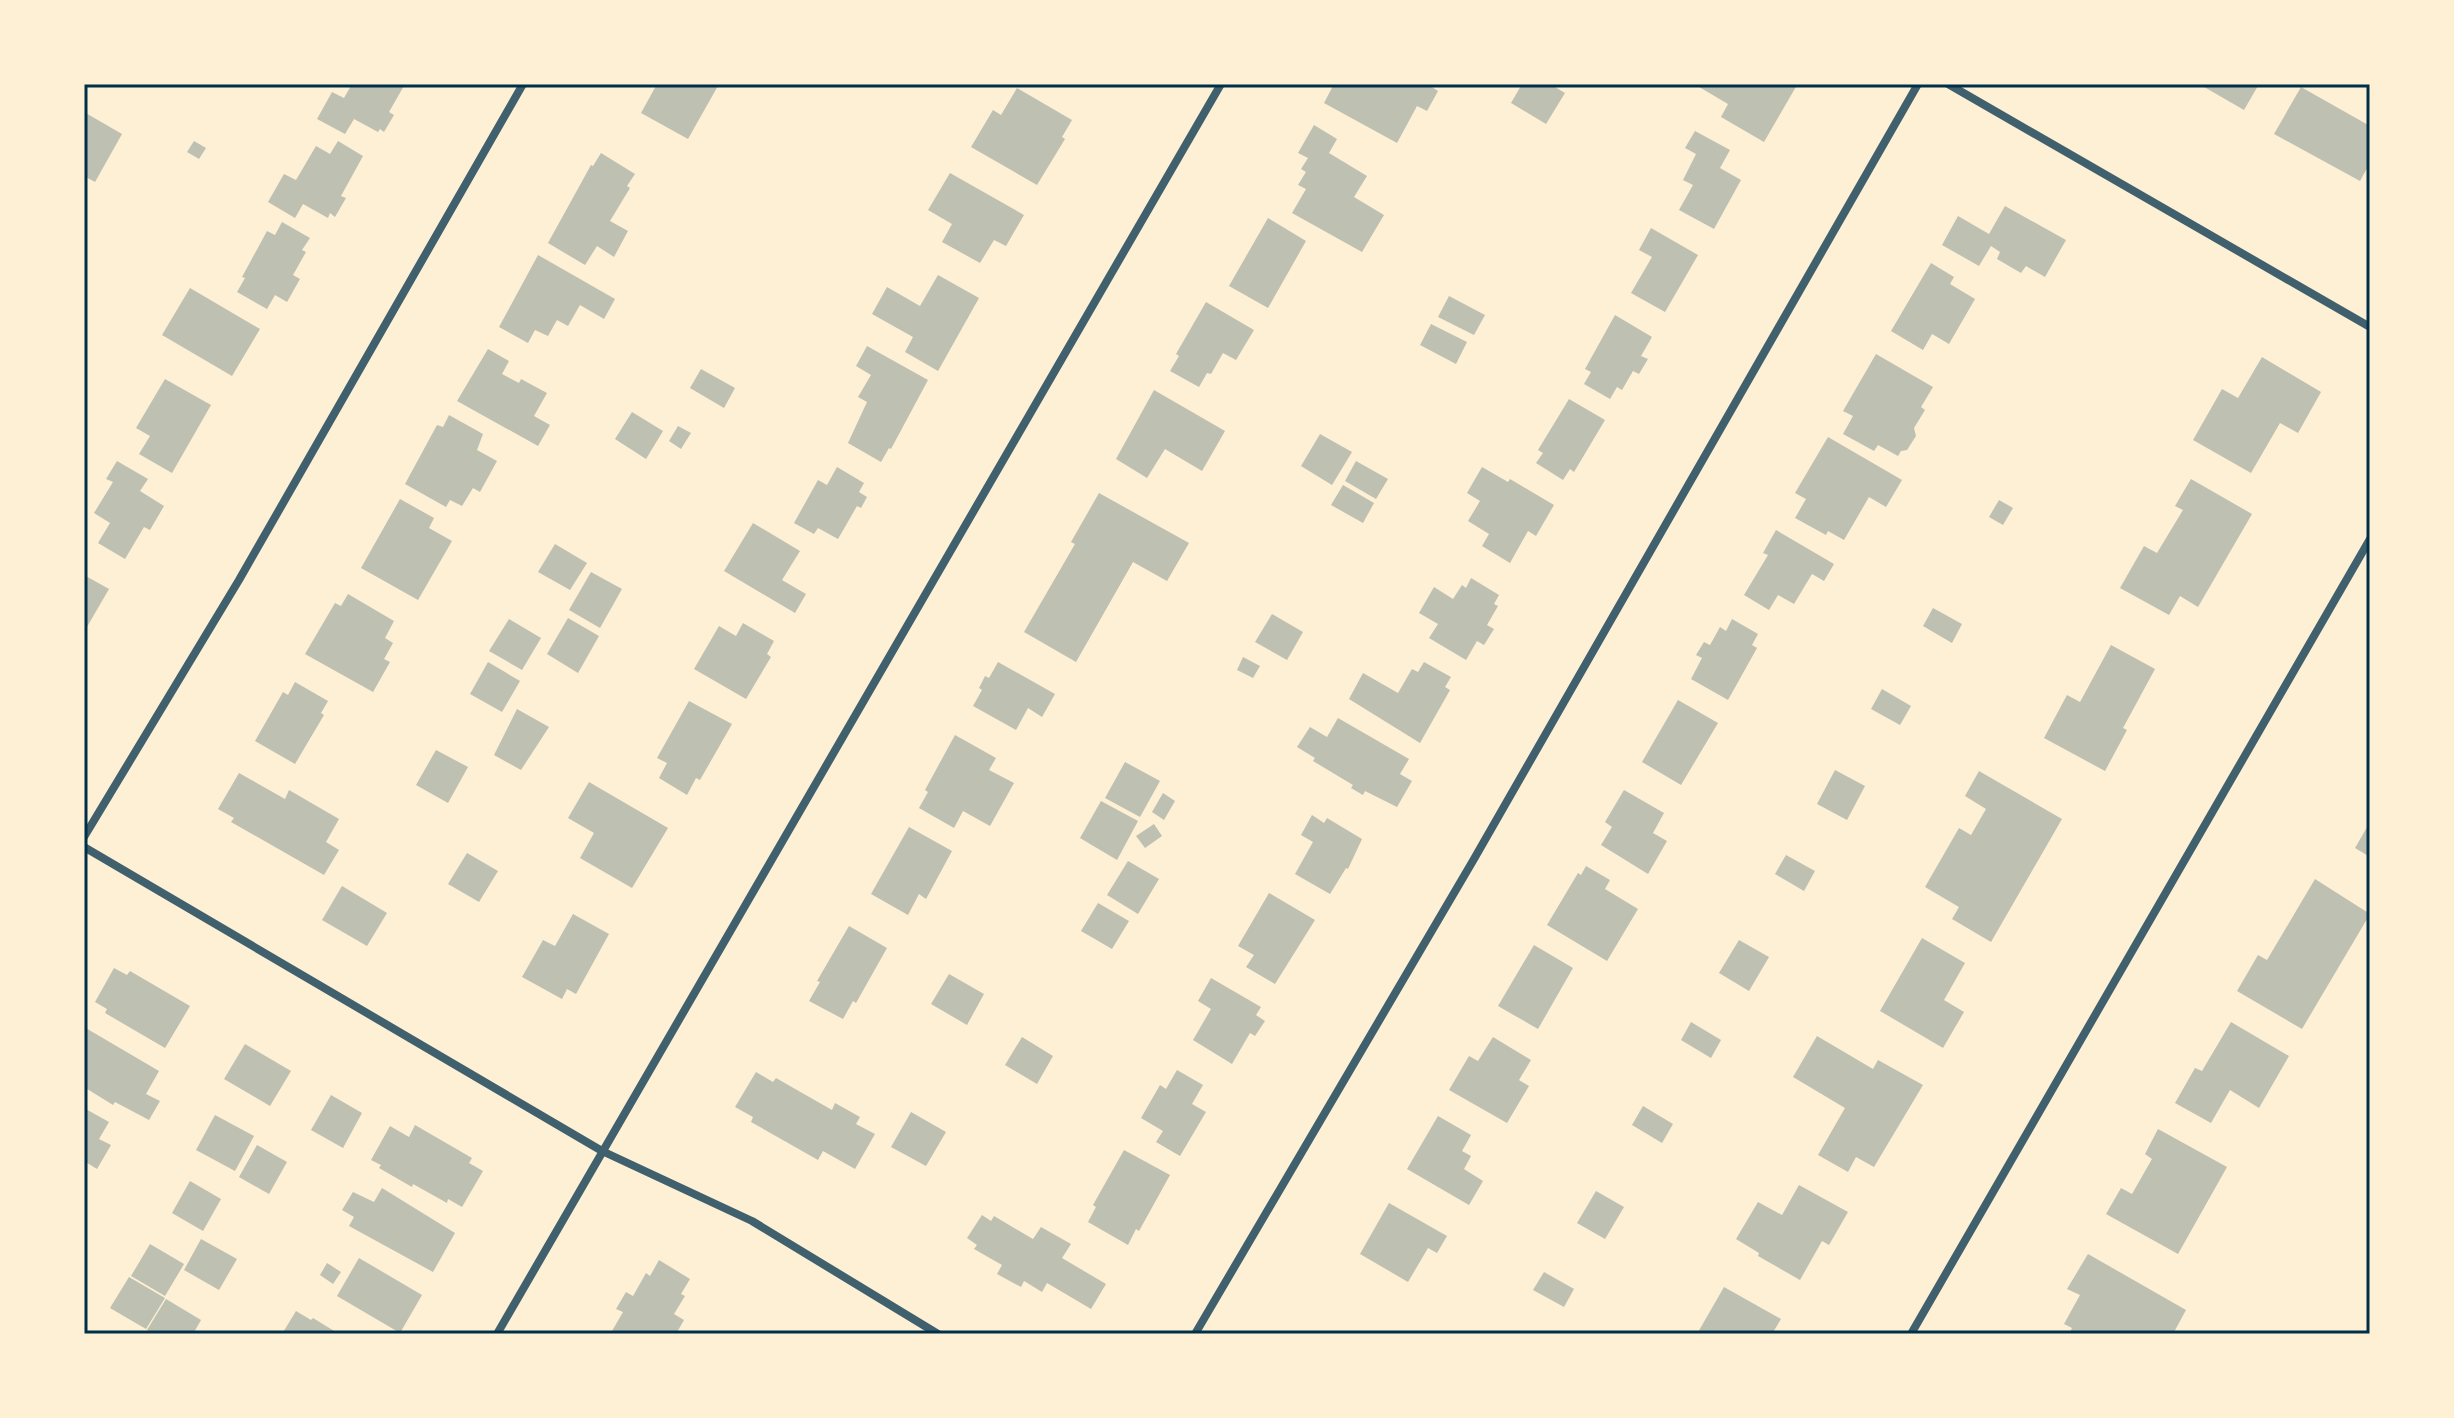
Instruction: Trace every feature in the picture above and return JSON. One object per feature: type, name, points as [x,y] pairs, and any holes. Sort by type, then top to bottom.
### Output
[{"type":"street","points":[[84,837],[239,580],[523,84]]},
{"type":"street","points":[[497,1334],[1221,84]]},
{"type":"street","points":[[1195,1334],[1482,846],[1918,84]]},
{"type":"street","points":[[1948,84],[2370,327]]},
{"type":"street","points":[[1911,1334],[2370,539]]},
{"type":"street","points":[[84,847],[602,1151],[752,1221],[938,1334]]},
{"type":"building","points":[[352,84],[405,84],[389,112],[394,115],[384,132],[354,119],[345,134],[317,119],[332,92],[344,98]]},
{"type":"building","points":[[657,84],[719,84],[688,139],[641,113]]},
{"type":"building","points":[[1334,84],[1427,84],[1438,91],[1427,111],[1417,106],[1397,143],[1324,103]]},
{"type":"building","points":[[1522,84],[1550,84],[1565,93],[1546,124],[1511,103]]},
{"type":"building","points":[[1694,84],[1797,85],[1764,142],[1721,117],[1728,104]]},
{"type":"building","points":[[2199,84],[2259,84],[2244,110]]},
{"type":"building","points":[[2301,87],[2370,126],[2370,163],[2360,181],[2274,134]]},
{"type":"building","points":[[1017,88],[1072,120],[1062,137],[1065,139],[1037,185],[971,147],[993,110],[1001,115]]},
{"type":"building","points":[[84,112],[122,134],[95,182],[84,176]]},
{"type":"building","points":[[1314,125],[1337,139],[1329,153],[1367,176],[1354,197],[1384,215],[1362,252],[1292,213],[1306,189],[1298,185],[1306,172],[1301,169],[1308,158],[1298,153]]},
{"type":"building","points":[[1695,131],[1730,150],[1720,168],[1741,180],[1714,229],[1679,210],[1693,185],[1683,180],[1696,154],[1685,148]]},
{"type":"building","points":[[194,141],[206,148],[199,159],[187,152]]},
{"type":"building","points":[[338,141],[363,156],[341,196],[346,198],[335,217],[330,213],[328,218],[303,204],[295,218],[268,202],[284,174],[296,180],[316,146],[330,154]]},
{"type":"building","points":[[601,153],[635,174],[610,221],[628,231],[614,257],[597,246],[585,265],[548,243],[591,165]]},
{"type":"building","points":[[950,173],[1024,215],[1006,246],[994,240],[980,263],[942,242],[952,224],[928,210]]},
{"type":"building","points":[[2005,206],[2066,240],[2045,277],[2026,266],[2021,273],[1997,259],[2000,252],[1991,246],[1979,266],[1942,245],[1958,216],[1989,234]]},
{"type":"building","points":[[1268,218],[1306,241],[1268,308],[1229,286]]},
{"type":"building","points":[[282,222],[310,238],[293,275],[300,279],[287,302],[275,295],[267,309],[237,292],[267,231],[275,235]]},
{"type":"building","points":[[1651,228],[1698,255],[1665,312],[1631,293],[1652,257],[1639,250]]},
{"type":"building","points":[[538,255],[615,299],[604,319],[580,305],[568,326],[557,320],[548,336],[535,330],[528,343],[499,327]]},
{"type":"building","points":[[1931,263],[1954,277],[1950,284],[1975,299],[1949,344],[1932,334],[1923,350],[1891,331]]},
{"type":"building","points":[[938,275],[979,298],[938,371],[905,352],[913,337],[872,314],[887,287],[920,306]]},
{"type":"building","points":[[190,288],[260,329],[232,376],[162,335]]},
{"type":"building","points":[[1449,296],[1485,315],[1474,335],[1438,317]]},
{"type":"building","points":[[1206,302],[1254,330],[1236,360],[1223,353],[1199,387],[1170,371],[1179,356],[1176,354]]},
{"type":"building","points":[[1615,315],[1652,337],[1641,356],[1648,359],[1639,374],[1633,371],[1622,390],[1617,387],[1610,399],[1584,384],[1591,372],[1585,369]]},
{"type":"building","points":[[1431,324],[1467,342],[1456,364],[1420,345]]},
{"type":"building","points":[[867,346],[928,380],[881,462],[848,443],[867,402],[858,397],[871,375],[856,366]]},
{"type":"building","points":[[488,349],[509,361],[502,374],[519,383],[521,379],[547,393],[534,416],[550,425],[538,446],[457,401]]},
{"type":"building","points":[[1876,354],[1933,387],[1921,407],[1925,410],[1914,428],[1916,436],[1907,450],[1901,451],[1898,456],[1878,445],[1874,451],[1843,434],[1853,416],[1843,411]]},
{"type":"building","points":[[2262,357],[2321,392],[2298,433],[2280,423],[2251,473],[2193,440],[2222,389],[2238,398]]},
{"type":"building","points":[[701,369],[735,388],[724,408],[690,388]]},
{"type":"building","points":[[165,379],[211,405],[172,473],[139,454],[150,436],[136,428]]},
{"type":"building","points":[[1154,390],[1225,431],[1202,471],[1165,449],[1147,478],[1116,459]]},
{"type":"building","points":[[1569,399],[1605,420],[1574,472],[1570,469],[1563,480],[1536,463],[1543,453],[1538,450]]},
{"type":"building","points":[[632,412],[663,431],[646,459],[615,439]]},
{"type":"building","points":[[449,415],[483,434],[477,450],[497,461],[480,492],[473,488],[462,506],[450,500],[446,507],[405,484],[437,425],[443,427]]},
{"type":"building","points":[[678,426],[691,433],[681,449],[669,441]]},
{"type":"building","points":[[1320,434],[1352,452],[1332,485],[1301,466]]},
{"type":"building","points":[[1828,437],[1902,480],[1886,507],[1869,497],[1844,540],[1828,531],[1826,535],[1795,518],[1806,499],[1795,493]]},
{"type":"building","points":[[117,461],[148,479],[140,491],[164,506],[150,530],[144,527],[125,559],[98,543],[110,523],[94,513],[113,482],[106,479]]},
{"type":"building","points":[[1356,461],[1388,479],[1376,499],[1345,481]]},
{"type":"building","points":[[837,467],[864,483],[859,492],[867,497],[861,508],[857,506],[838,539],[818,528],[814,534],[794,523],[818,480],[827,485]]},
{"type":"building","points":[[1482,467],[1508,482],[1510,479],[1554,505],[1536,536],[1528,531],[1510,563],[1482,546],[1489,534],[1468,521],[1480,501],[1467,493]]},
{"type":"building","points":[[2191,479],[2252,514],[2198,607],[2180,596],[2169,615],[2120,588],[2144,546],[2157,553],[2183,510],[2175,506]]},
{"type":"building","points":[[1343,485],[1374,503],[1363,523],[1331,505]]},
{"type":"building","points":[[1099,493],[1189,543],[1167,581],[1133,562],[1076,662],[1024,632],[1075,544],[1071,542]]},
{"type":"building","points":[[400,499],[434,518],[429,528],[452,541],[418,600],[361,568]]},
{"type":"building","points":[[1999,500],[2013,508],[2003,525],[1989,517]]},
{"type":"building","points":[[753,523],[800,551],[782,580],[806,594],[795,613],[724,571]]},
{"type":"building","points":[[1776,530],[1834,564],[1824,581],[1812,574],[1794,604],[1778,595],[1769,610],[1744,595],[1768,555],[1763,553]]},
{"type":"building","points":[[555,544],[587,563],[570,590],[538,572]]},
{"type":"building","points":[[591,572],[622,589],[600,628],[569,610]]},
{"type":"building","points":[[84,575],[109,589],[84,632]]},
{"type":"building","points":[[1471,578],[1499,595],[1494,604],[1498,606],[1487,625],[1494,629],[1484,645],[1477,641],[1466,660],[1429,638],[1438,624],[1419,613],[1434,587],[1453,599],[1462,585],[1466,588]]},
{"type":"building","points":[[348,594],[394,621],[385,638],[393,643],[384,659],[390,662],[373,692],[305,654],[335,603],[341,606]]},
{"type":"building","points":[[1933,608],[1962,624],[1952,643],[1923,626]]},
{"type":"building","points":[[1272,614],[1303,632],[1287,660],[1255,642]]},
{"type":"building","points":[[568,618],[599,636],[578,673],[547,654]]},
{"type":"building","points":[[509,619],[541,638],[522,670],[489,651]]},
{"type":"building","points":[[1732,619],[1758,634],[1752,645],[1757,648],[1728,700],[1691,679],[1702,658],[1696,655],[1704,642],[1710,645],[1720,627],[1726,631]]},
{"type":"building","points":[[743,623],[774,641],[767,654],[771,657],[746,699],[694,669],[719,626],[736,636]]},
{"type":"building","points":[[2111,645],[2155,669],[2123,728],[2127,730],[2105,771],[2044,738],[2067,695],[2080,702]]},
{"type":"building","points":[[1243,657],[1260,666],[1253,678],[1237,670]]},
{"type":"building","points":[[488,662],[520,681],[502,712],[470,694]]},
{"type":"building","points":[[998,662],[1055,694],[1042,717],[1028,708],[1016,730],[973,706],[982,690],[979,688],[985,676],[989,678]]},
{"type":"building","points":[[1424,662],[1451,677],[1445,687],[1450,690],[1420,743],[1349,699],[1363,673],[1398,693],[1412,669],[1418,672]]},
{"type":"building","points":[[295,682],[328,701],[321,713],[324,715],[295,764],[255,741],[283,692],[288,695]]},
{"type":"building","points":[[1882,689],[1911,706],[1900,725],[1871,709]]},
{"type":"building","points":[[1678,700],[1718,723],[1681,785],[1642,762]]},
{"type":"building","points":[[689,701],[732,724],[700,780],[696,778],[687,795],[659,778],[667,763],[657,758]]},
{"type":"building","points":[[517,709],[549,727],[521,770],[494,755]]},
{"type":"building","points":[[1338,718],[1409,759],[1400,774],[1412,781],[1397,807],[1365,791],[1363,795],[1351,788],[1353,785],[1313,761],[1315,758],[1297,747],[1310,727],[1327,737]]},
{"type":"building","points":[[955,735],[996,758],[989,770],[1014,783],[990,826],[963,811],[954,828],[919,808],[928,792],[925,790]]},
{"type":"building","points":[[436,750],[468,767],[448,803],[416,785]]},
{"type":"building","points":[[1125,762],[1160,781],[1140,817],[1105,798]]},
{"type":"building","points":[[1835,770],[1865,786],[1847,820],[1817,804]]},
{"type":"building","points":[[1979,771],[2062,819],[1991,942],[1952,919],[1959,907],[1925,887],[1959,828],[1971,835],[1986,809],[1965,796]]},
{"type":"building","points":[[239,773],[285,799],[289,790],[339,819],[326,842],[339,850],[324,875],[231,822],[234,818],[218,809]]},
{"type":"building","points":[[589,782],[668,828],[632,888],[580,858],[594,833],[568,818]]},
{"type":"building","points":[[1624,790],[1664,813],[1653,833],[1667,841],[1648,874],[1601,845],[1612,827],[1605,822]]},
{"type":"building","points":[[1163,793],[1175,801],[1164,820],[1152,812]]},
{"type":"building","points":[[1101,801],[1138,821],[1117,860],[1080,838]]},
{"type":"building","points":[[1312,815],[1324,823],[1327,818],[1362,839],[1348,869],[1330,894],[1295,874],[1313,842],[1301,835]]},
{"type":"building","points":[[2370,822],[2370,857],[2355,848]]},
{"type":"building","points":[[1154,824],[1162,836],[1145,848],[1136,836]]},
{"type":"building","points":[[909,827],[952,851],[926,899],[919,894],[908,915],[871,894]]},
{"type":"building","points":[[467,853],[498,871],[479,902],[448,884]]},
{"type":"building","points":[[1786,855],[1815,871],[1804,891],[1775,874]]},
{"type":"building","points":[[1128,861],[1159,879],[1138,914],[1107,895]]},
{"type":"building","points":[[1586,866],[1610,880],[1605,889],[1638,909],[1607,961],[1547,925],[1578,873],[1581,875]]},
{"type":"building","points":[[2315,879],[2370,914],[2302,1029],[2237,991],[2258,955],[2267,960]]},
{"type":"building","points":[[342,886],[387,913],[367,946],[322,920]]},
{"type":"building","points":[[1269,893],[1315,920],[1275,984],[1246,967],[1254,955],[1238,946]]},
{"type":"building","points":[[1098,903],[1129,921],[1112,949],[1081,931]]},
{"type":"building","points":[[573,914],[609,934],[576,994],[567,989],[562,999],[522,977],[543,940],[555,946]]},
{"type":"building","points":[[849,926],[887,948],[856,1003],[853,1001],[843,1019],[809,1001]]},
{"type":"building","points":[[1922,938],[1965,963],[1944,1000],[1964,1012],[1943,1048],[1880,1011]]},
{"type":"building","points":[[1739,940],[1769,957],[1749,991],[1719,973]]},
{"type":"building","points":[[1534,945],[1573,968],[1538,1029],[1498,1006]]},
{"type":"building","points":[[114,968],[127,975],[130,971],[190,1006],[165,1048],[105,1013],[107,1009],[95,1002]]},
{"type":"building","points":[[949,974],[984,994],[967,1025],[931,1004]]},
{"type":"building","points":[[1211,978],[1261,1007],[1256,1015],[1265,1021],[1255,1036],[1250,1033],[1232,1064],[1193,1040],[1211,1009],[1198,1001]]},
{"type":"building","points":[[1691,1022],[1721,1040],[1711,1058],[1681,1040]]},
{"type":"building","points":[[2231,1022],[2289,1056],[2259,1108],[2230,1090],[2211,1123],[2175,1103],[2195,1068],[2202,1071]]},
{"type":"building","points":[[84,1027],[159,1071],[146,1094],[160,1101],[149,1120],[115,1102],[113,1105],[84,1087]]},
{"type":"building","points":[[1817,1036],[1873,1069],[1878,1060],[1923,1085],[1874,1167],[1856,1157],[1848,1172],[1818,1155],[1845,1108],[1793,1077]]},
{"type":"building","points":[[1022,1037],[1053,1056],[1037,1084],[1005,1065]]},
{"type":"building","points":[[1493,1037],[1531,1060],[1519,1080],[1529,1086],[1507,1123],[1449,1090],[1469,1056],[1478,1061]]},
{"type":"building","points":[[245,1044],[291,1071],[270,1106],[224,1079]]},
{"type":"building","points":[[1177,1070],[1203,1085],[1192,1104],[1206,1112],[1180,1156],[1156,1142],[1163,1131],[1141,1118],[1160,1085],[1166,1089]]},
{"type":"building","points":[[756,1072],[773,1082],[776,1078],[832,1110],[835,1103],[860,1117],[856,1124],[875,1134],[855,1169],[823,1151],[818,1160],[751,1122],[753,1117],[735,1107]]},
{"type":"building","points":[[331,1095],[362,1113],[343,1148],[311,1130]]},
{"type":"building","points":[[1643,1106],[1673,1124],[1662,1143],[1632,1125]]},
{"type":"building","points":[[84,1108],[109,1122],[99,1139],[111,1145],[97,1169],[84,1161]]},
{"type":"building","points":[[911,1112],[946,1132],[926,1166],[891,1147]]},
{"type":"building","points":[[215,1115],[254,1136],[235,1171],[196,1150]]},
{"type":"building","points":[[1438,1116],[1471,1135],[1462,1151],[1471,1156],[1464,1169],[1483,1181],[1469,1205],[1407,1169]]},
{"type":"building","points":[[415,1125],[472,1158],[469,1163],[483,1171],[462,1207],[448,1199],[447,1203],[413,1184],[412,1187],[371,1160],[390,1126],[409,1137]]},
{"type":"building","points":[[2158,1129],[2227,1167],[2178,1254],[2106,1214],[2121,1188],[2132,1194],[2152,1159],[2145,1154]]},
{"type":"building","points":[[257,1145],[287,1162],[269,1194],[239,1177]]},
{"type":"building","points":[[1124,1150],[1170,1175],[1128,1245],[1088,1222],[1096,1207],[1093,1205]]},
{"type":"building","points":[[190,1181],[221,1199],[203,1231],[172,1213]]},
{"type":"building","points":[[1799,1185],[1848,1212],[1829,1245],[1822,1241],[1800,1280],[1758,1256],[1759,1253],[1736,1239],[1758,1202],[1782,1215]]},
{"type":"building","points":[[382,1188],[455,1233],[433,1272],[349,1226],[354,1217],[342,1210],[353,1192],[374,1202]]},
{"type":"building","points":[[1596,1191],[1624,1207],[1605,1239],[1577,1223]]},
{"type":"building","points":[[1389,1203],[1447,1236],[1437,1253],[1428,1248],[1408,1282],[1360,1254]]},
{"type":"building","points":[[982,1215],[991,1221],[994,1216],[1033,1239],[1041,1227],[1071,1244],[1062,1258],[1106,1284],[1091,1309],[1047,1283],[1042,1292],[1024,1281],[1021,1287],[997,1274],[1002,1265],[974,1249],[977,1245],[967,1238]]},
{"type":"building","points":[[201,1239],[237,1259],[219,1290],[184,1270]]},
{"type":"building","points":[[150,1244],[184,1264],[165,1296],[131,1276]]},
{"type":"building","points":[[2088,1254],[2186,1310],[2173,1334],[2069,1334],[2072,1328],[2064,1324],[2080,1295],[2067,1289]]},
{"type":"building","points":[[359,1258],[422,1295],[400,1333],[337,1296]]},
{"type":"building","points":[[659,1260],[690,1279],[681,1294],[685,1296],[674,1314],[684,1320],[676,1334],[616,1334],[612,1331],[623,1312],[616,1309],[626,1292],[633,1296],[646,1273],[650,1276]]},
{"type":"building","points":[[327,1263],[341,1272],[333,1284],[320,1275]]},
{"type":"building","points":[[1544,1272],[1574,1289],[1564,1307],[1533,1290]]},
{"type":"building","points":[[129,1277],[165,1298],[146,1329],[110,1308]]},
{"type":"building","points":[[1724,1287],[1781,1319],[1772,1334],[1697,1334]]},
{"type":"building","points":[[166,1299],[201,1320],[193,1334],[154,1334],[147,1330]]},
{"type":"building","points":[[296,1311],[311,1320],[313,1318],[339,1334],[282,1334]]}]
